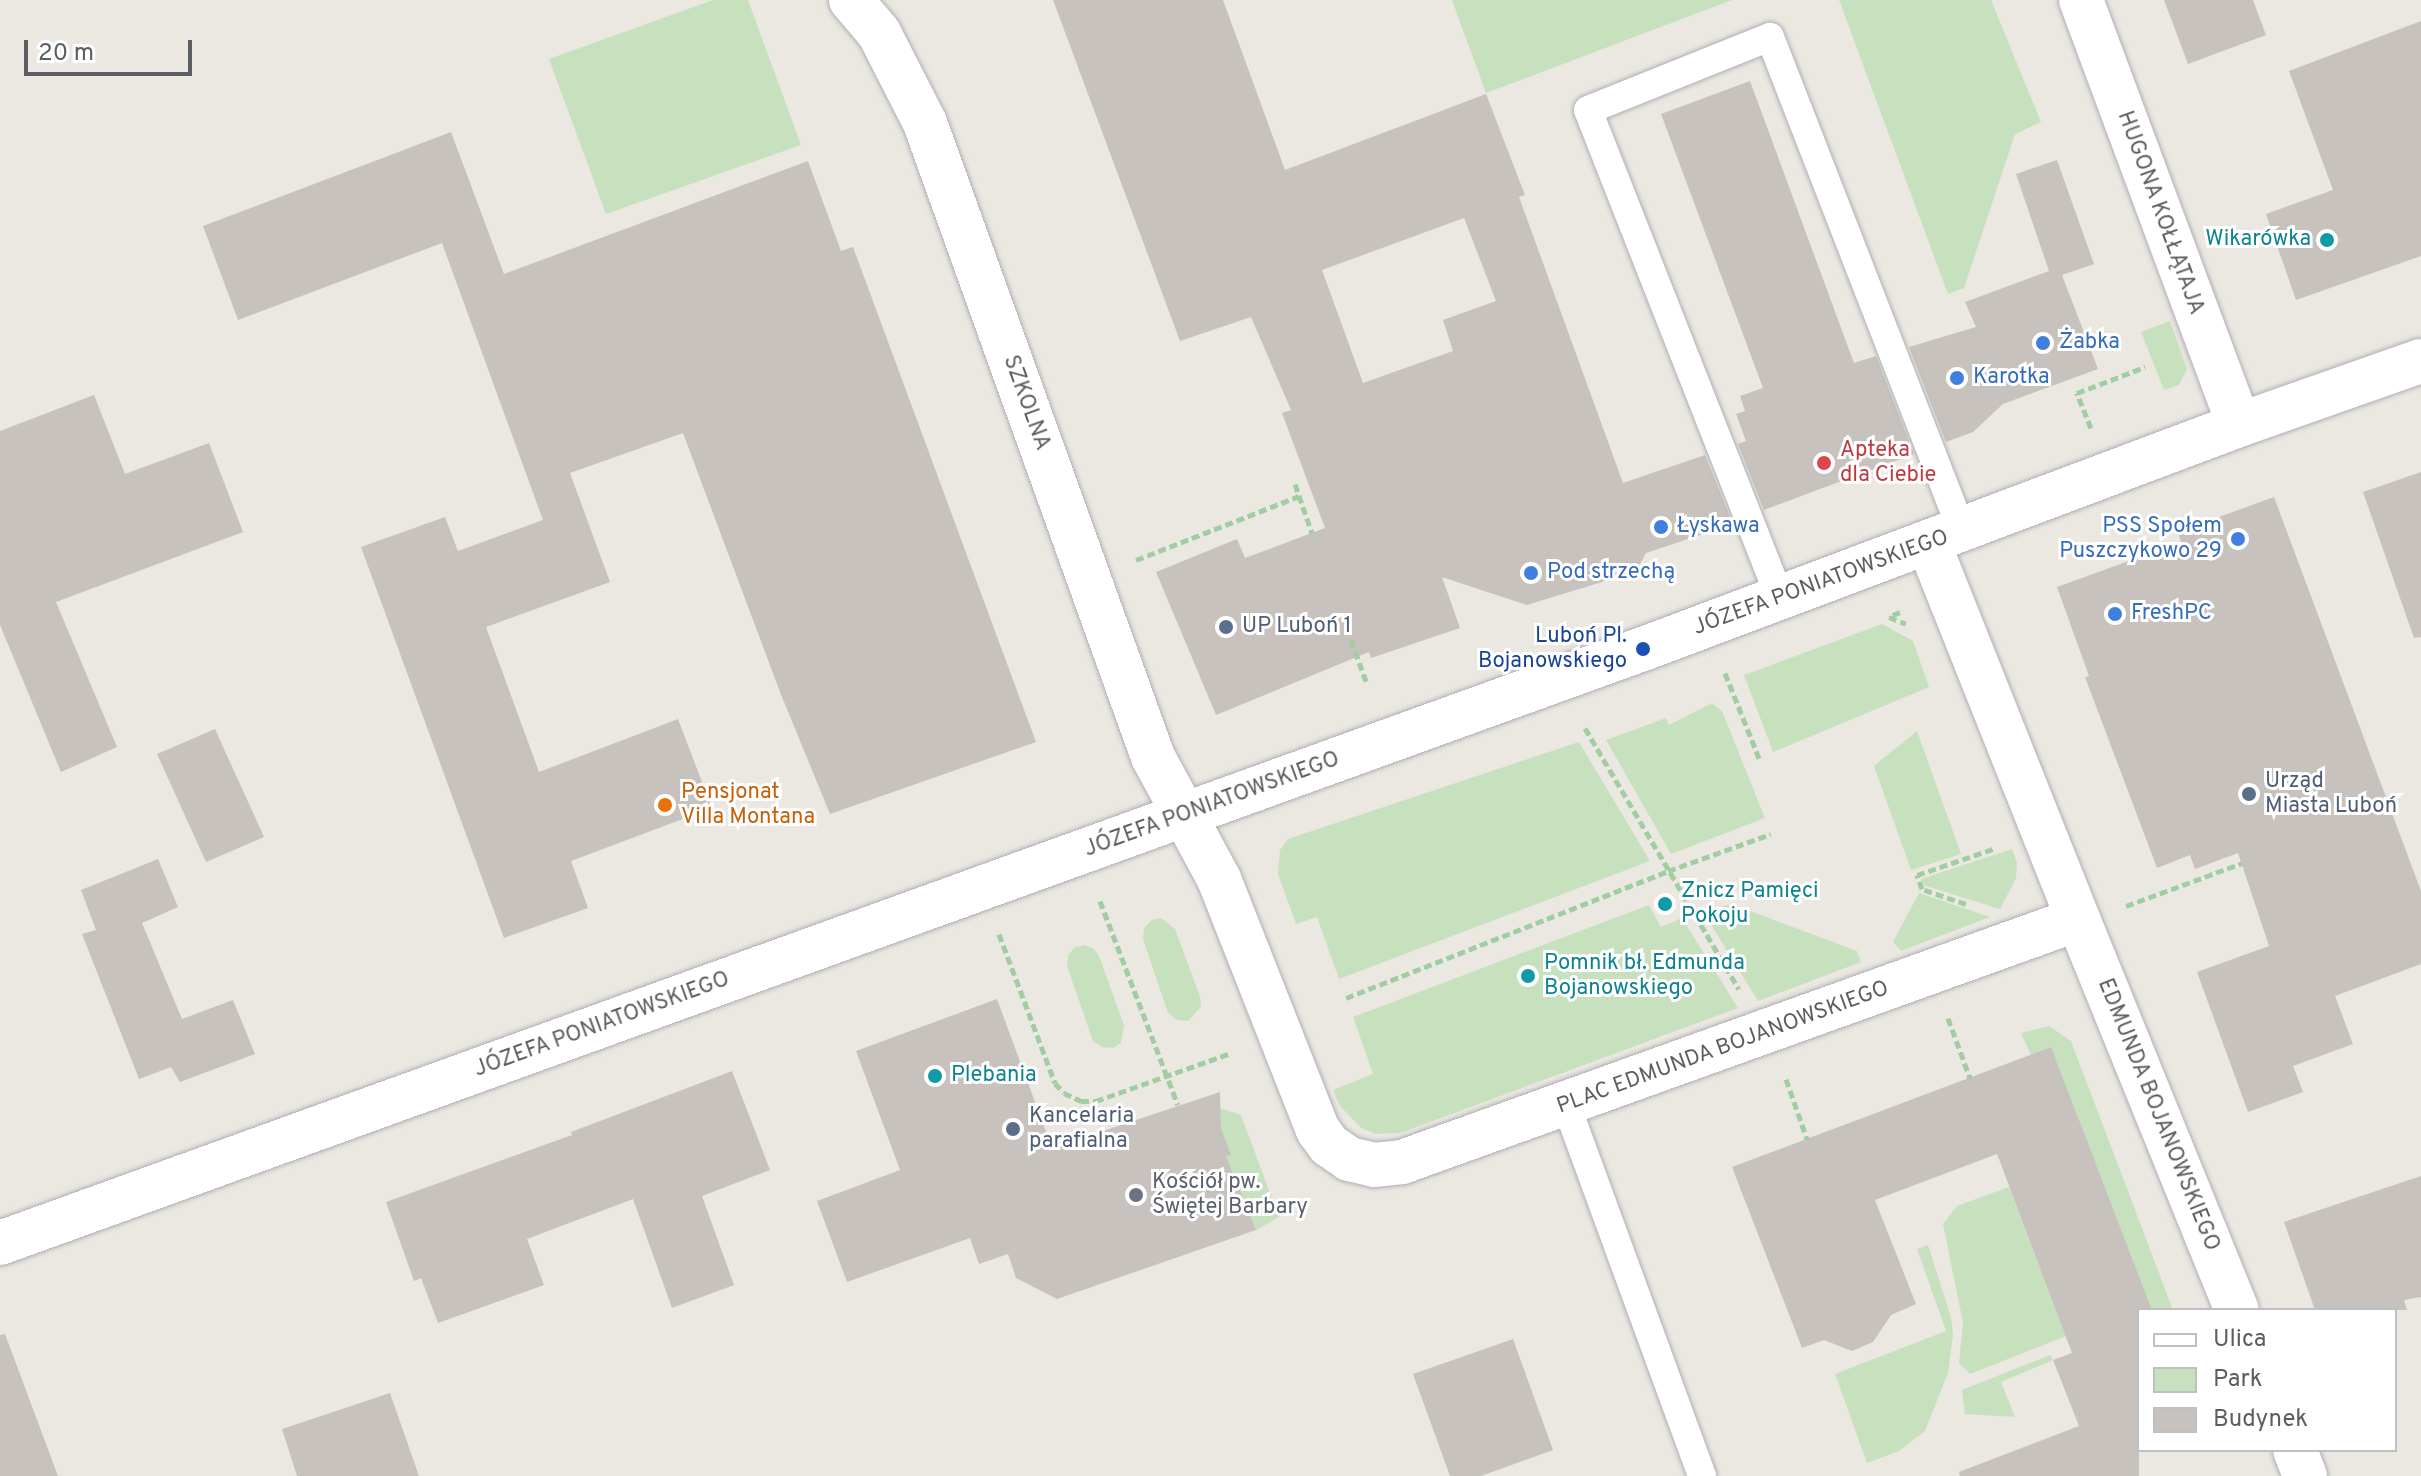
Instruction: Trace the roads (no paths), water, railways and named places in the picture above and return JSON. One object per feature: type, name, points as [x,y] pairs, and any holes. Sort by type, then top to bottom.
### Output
[{"type":"street","name":"SZKOLNA","points":[[851,0],[879,33],[925,123],[1153,757],[1184,815]]},
{"type":"street","name":"HUGONA KOŁŁĄTAJA","points":[[2081,0],[2239,425]]},
{"type":"street","name":"JÓZEFA PONIATOWSKIEGO","points":[[0,1243],[1780,598],[2239,425],[2421,361]]},
{"type":"street","points":[[1946,537],[2078,919]]},
{"type":"street","name":"PLAC EDMUNDA BOJANOWSKIEGO","points":[[1184,815],[1219,879],[1318,1130],[1329,1145],[1349,1159],[1374,1165],[1402,1162],[2078,919]]},
{"type":"street","name":"EDMUNDA BOJANOWSKIEGO","points":[[2078,919],[2236,1308]]},
{"type":"street","points":[[2296,1452],[2305,1476]]},
{"type":"lane","points":[[1780,598],[1588,110],[1770,37],[1946,537]]},
{"type":"lane","points":[[1566,1104],[1702,1476]]},
{"type":"place","name":"Wikarówka","points":[[2327,240]]},
{"type":"place","name":"Żabka","points":[[2043,343]]},
{"type":"place","name":"Karotka","points":[[1957,378]]},
{"type":"place","name":"Apteka dla Ciebie","points":[[1824,463]]},
{"type":"place","name":"Łyskawa","points":[[1661,527]]},
{"type":"place","name":"PSS Społem Puszczykowo 29","points":[[2238,539]]},
{"type":"place","name":"Pod strzechą","points":[[1531,573]]},
{"type":"place","name":"FreshPC","points":[[2115,614]]},
{"type":"place","name":"UP Luboń 1","points":[[1226,627]]},
{"type":"place","name":"Luboń Pl. Bojanowskiego","points":[[1643,649]]},
{"type":"place","name":"Urząd Miasta Luboń","points":[[2249,794]]},
{"type":"place","name":"Pensjonat Villa Montana","points":[[665,805]]},
{"type":"place","name":"Znicz Pamięci Pokoju","points":[[1665,904]]},
{"type":"place","name":"Pomnik bł. Edmunda Bojanowskiego","points":[[1528,976]]},
{"type":"place","name":"Plebania","points":[[935,1076]]},
{"type":"place","name":"Kancelaria parafialna","points":[[1013,1129]]},
{"type":"place","name":"Kościół pw. Świętej Barbary","points":[[1136,1195]]}]
